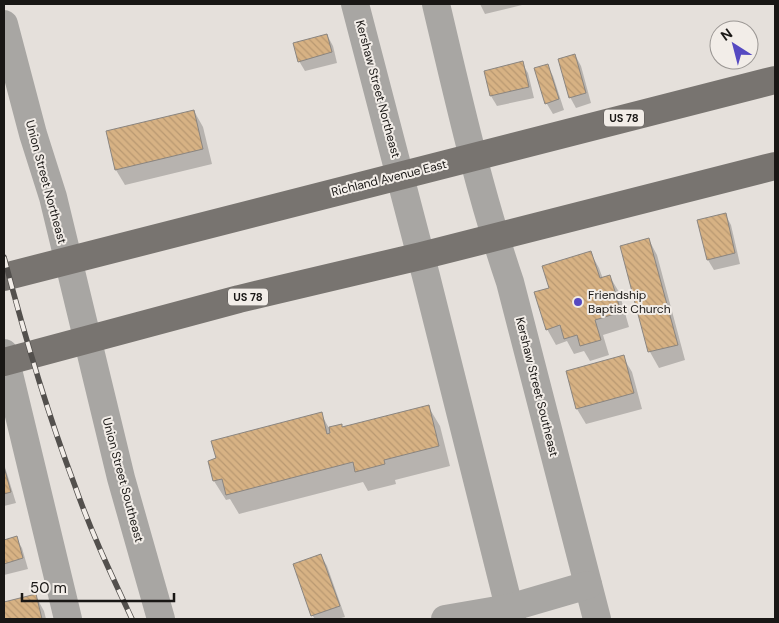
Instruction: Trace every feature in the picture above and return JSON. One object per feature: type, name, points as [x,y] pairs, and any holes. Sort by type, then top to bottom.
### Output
[{"type":"main road","name":"Richland Avenue East","points":[[4,277],[775,80]]},
{"type":"main road","name":"US 78","points":[[5,359],[775,166]]},
{"type":"street","name":"Kershaw Street Northeast","points":[[355,4],[400,175]]},
{"type":"street","points":[[436,4],[473,157]]},
{"type":"street","name":"Union Street Northeast","points":[[4,24],[33,134],[53,197],[87,339]]},
{"type":"street","name":"Kershaw Street Southeast","points":[[473,157],[495,237],[510,282],[597,619]]},
{"type":"street","points":[[400,175],[511,614]]},
{"type":"street","name":"Union Street Southeast","points":[[87,339],[121,478],[162,619]]},
{"type":"street","points":[[5,359],[68,619]]},
{"type":"street","points":[[445,619],[511,614],[588,585]]},
{"type":"building","points":[[327,34],[332,52],[298,62],[293,43]]},
{"type":"building","points":[[575,54],[586,93],[569,98],[558,59]]},
{"type":"building","points":[[523,61],[529,87],[490,96],[484,71]]},
{"type":"building","points":[[548,64],[559,99],[545,104],[534,68]]},
{"type":"building","points":[[194,110],[203,149],[115,170],[106,131]]},
{"type":"building","points":[[726,213],[735,253],[707,260],[697,220]]},
{"type":"building","points":[[649,238],[678,345],[648,352],[620,246]]},
{"type":"building","name":"Friendship Baptist Church","points":[[591,251],[600,278],[610,275],[621,312],[595,320],[601,340],[580,346],[577,335],[564,339],[560,325],[546,330],[534,292],[549,288],[542,266]]},
{"type":"building","points":[[624,355],[634,393],[576,409],[566,371]]},
{"type":"building","points":[[429,405],[439,446],[384,460],[385,464],[355,472],[353,462],[226,495],[222,479],[213,481],[208,461],[216,458],[211,441],[322,412],[327,434],[330,433],[329,427],[342,424],[342,427]]},
{"type":"building","points":[[4,467],[11,492],[4,494]]},
{"type":"building","points":[[17,536],[23,558],[4,564],[4,540]]},
{"type":"building","points":[[321,554],[340,606],[311,616],[293,564]]},
{"type":"building","points":[[36,594],[42,619],[4,619],[4,602]]},
{"type":"railway","points":[[4,257],[36,373],[55,430],[81,503],[132,619]]},
{"type":"place","name":"Friendship Baptist Church","points":[[578,302]]}]
